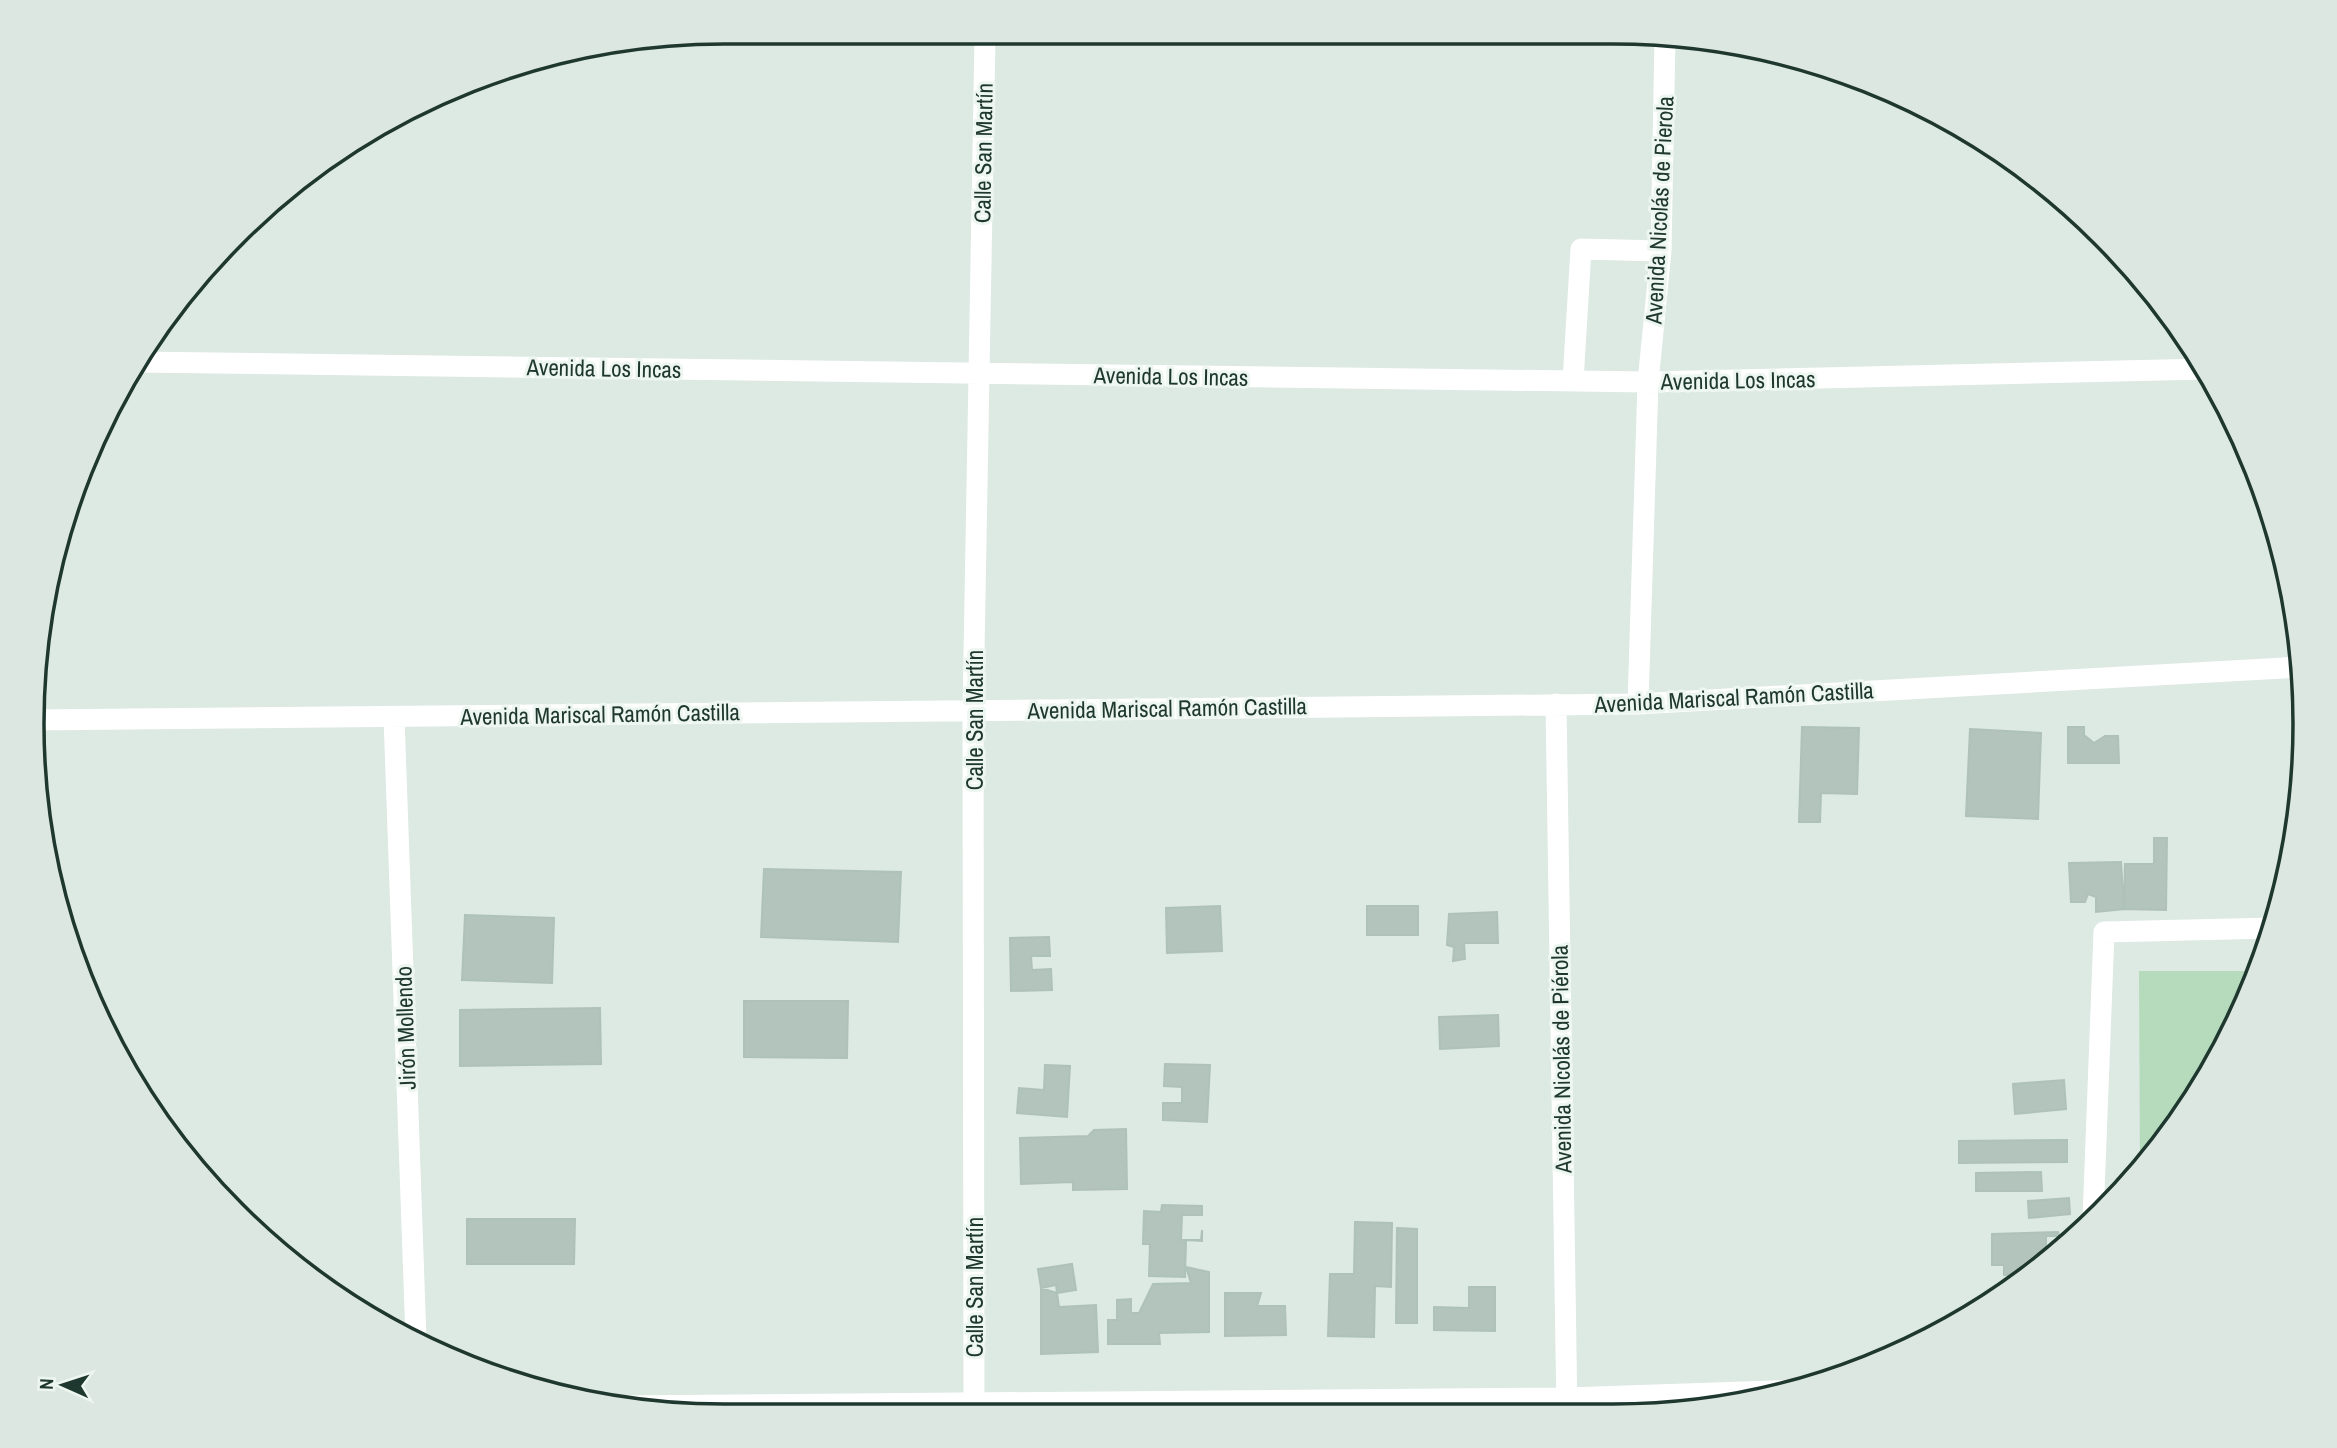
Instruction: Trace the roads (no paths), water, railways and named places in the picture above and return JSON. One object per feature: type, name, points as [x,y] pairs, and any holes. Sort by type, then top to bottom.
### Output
[{"type":"street","name":"Calle San Martín","points":[[974,1403],[973,710],[985,44]]},
{"type":"street","name":"Avenida Nicolás de Pierola","points":[[1648,382],[1661,251],[1665,46]]},
{"type":"street","points":[[1573,381],[1581,249],[1661,251]]},
{"type":"street","name":"Avenida Los Incas","points":[[148,362],[1648,382],[2193,369]]},
{"type":"street","points":[[1638,704],[1648,382]]},
{"type":"street","name":"Avenida Mariscal Ramón Castilla","points":[[44,720],[1638,704],[2291,668]]},
{"type":"street","name":"Avenida Nicolás de Piérola","points":[[1556,704],[1567,1404]]},
{"type":"street","name":"Jirón Mollendo","points":[[394,716],[416,1330]]},
{"type":"street","points":[[2094,1205],[2104,932],[2261,928]]},
{"type":"street","points":[[1596,1404],[1717,1396]]},
{"type":"street","points":[[855,1404],[999,1404]]}]
